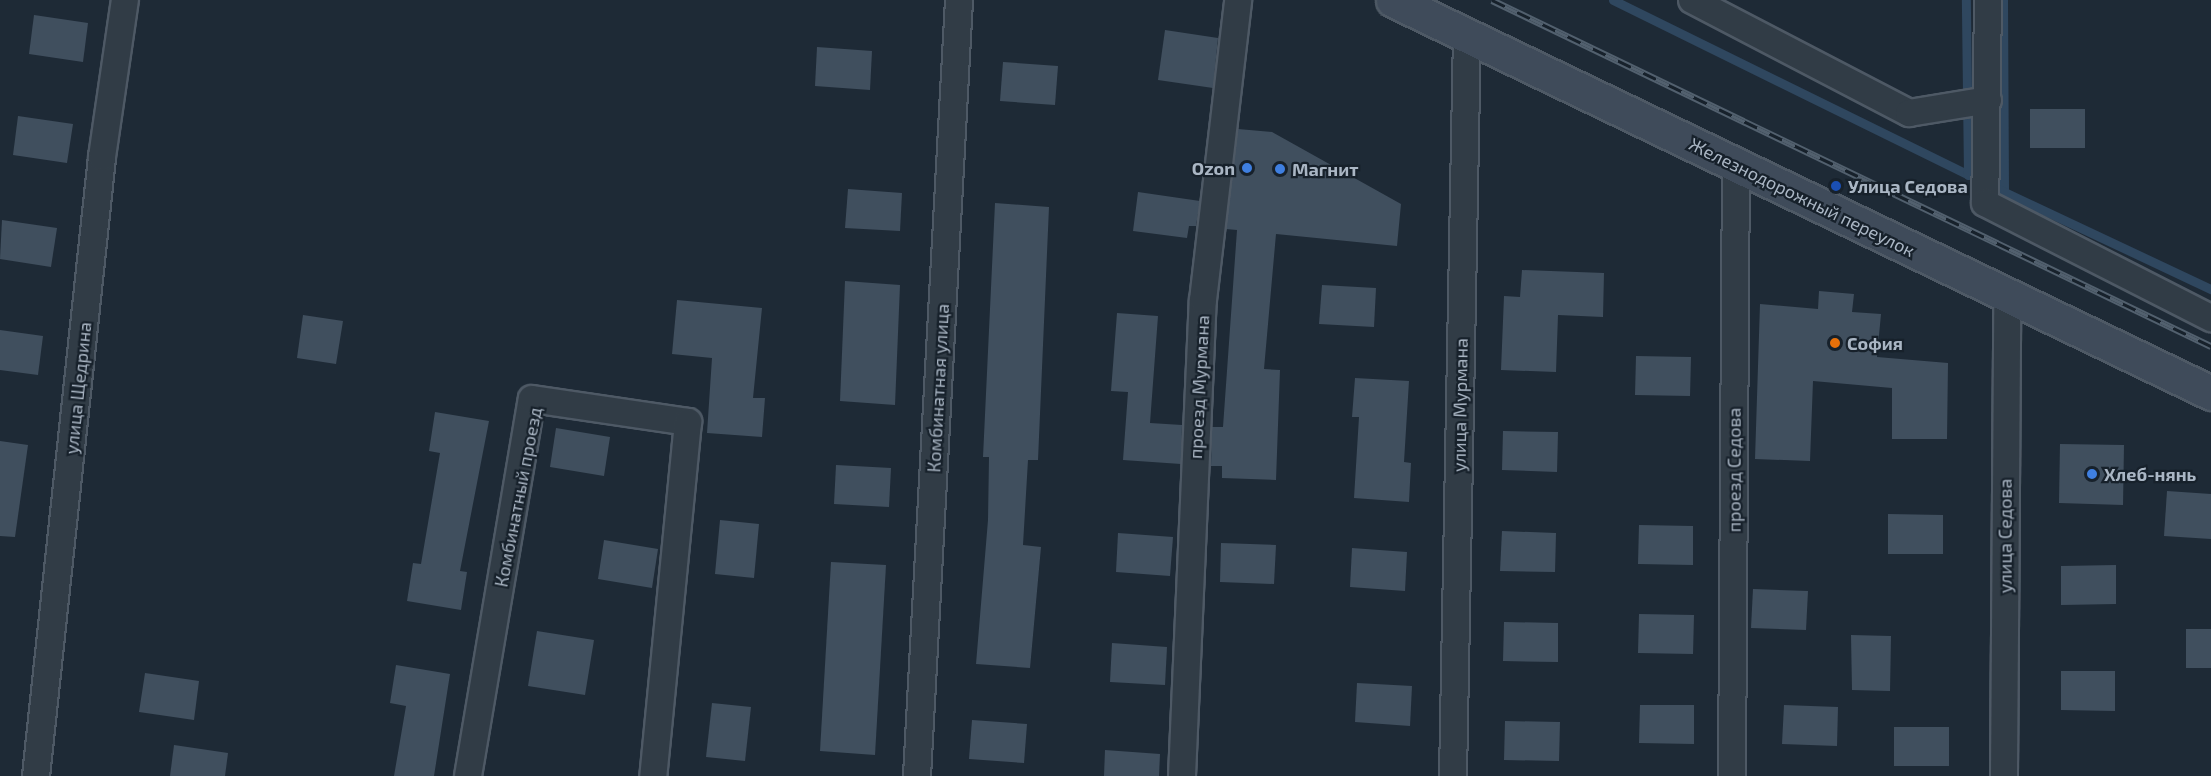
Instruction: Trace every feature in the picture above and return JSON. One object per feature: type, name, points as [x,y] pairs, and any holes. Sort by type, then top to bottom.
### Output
[{"type":"street","name":"улица Щедрина","points":[[36,776],[102,157],[124,0]]},
{"type":"street","name":"Комбинатная улица","points":[[917,776],[959,0]]},
{"type":"street","name":"проезд Мурмана","points":[[1182,776],[1203,300],[1238,0]]},
{"type":"street","name":"Железнодорожный переулок","points":[[1393,0],[2211,393]]},
{"type":"street","points":[[1692,0],[1909,113],[1988,100]]},
{"type":"street","points":[[1988,0],[1989,153],[1984,203],[2211,318]]},
{"type":"street","name":"улица Мурмана","points":[[1453,776],[1467,35]]},
{"type":"street","name":"проезд Седова","points":[[1732,776],[1736,164]]},
{"type":"street","name":"улица Седова","points":[[2004,776],[2007,296]]},
{"type":"street","name":"Комбинатный проезд","points":[[468,776],[532,399],[688,422],[653,776]]},
{"type":"building","points":[[34,15],[88,23],[83,62],[29,54]]},
{"type":"building","points":[[1165,30],[1218,38],[1213,88],[1158,80]]},
{"type":"building","points":[[817,47],[872,51],[870,90],[815,86]]},
{"type":"building","points":[[1003,62],[1058,66],[1055,105],[1000,101]]},
{"type":"building","points":[[2030,109],[2085,109],[2085,148],[2030,148]]},
{"type":"building","points":[[18,116],[73,124],[67,163],[13,155]]},
{"type":"building","points":[[1238,129],[1272,132],[1401,204],[1397,246],[1276,234],[1264,369],[1280,370],[1276,480],[1222,478],[1222,466],[1211,466],[1212,427],[1223,427],[1237,230],[1226,229]]},
{"type":"building","points":[[848,189],[902,193],[900,231],[845,228]]},
{"type":"building","points":[[1138,192],[1200,201],[1196,226],[1189,226],[1187,238],[1133,231]]},
{"type":"building","points":[[995,203],[1049,207],[1038,460],[1028,460],[1023,545],[1041,547],[1030,668],[976,664],[988,520],[989,457],[983,457]]},
{"type":"building","points":[[2,220],[57,228],[51,267],[0,259]]},
{"type":"building","points":[[1522,270],[1604,273],[1603,317],[1558,315],[1556,372],[1501,370],[1504,296],[1520,297]]},
{"type":"building","points":[[845,281],[900,285],[895,405],[840,401]]},
{"type":"building","points":[[1322,285],[1376,288],[1374,327],[1319,324]]},
{"type":"building","points":[[1819,291],[1854,294],[1852,312],[1881,314],[1877,357],[1948,363],[1947,439],[1892,439],[1892,388],[1813,381],[1810,461],[1755,459],[1760,304],[1818,309]]},
{"type":"building","points":[[677,300],[762,308],[753,398],[765,398],[762,437],[707,433],[712,358],[672,354]]},
{"type":"building","points":[[1117,313],[1158,316],[1150,423],[1182,425],[1181,464],[1123,460],[1128,392],[1111,391]]},
{"type":"building","points":[[303,315],[343,321],[336,364],[297,358]]},
{"type":"building","points":[[0,330],[43,336],[38,375],[0,370]]},
{"type":"building","points":[[1636,356],[1691,357],[1690,396],[1635,395]]},
{"type":"building","points":[[1355,378],[1409,381],[1404,462],[1411,463],[1409,502],[1354,498],[1359,417],[1352,417]]},
{"type":"building","points":[[435,412],[489,421],[460,571],[467,572],[461,610],[407,601],[413,563],[421,564],[440,453],[429,451]]},
{"type":"building","points":[[556,428],[610,437],[604,476],[550,467]]},
{"type":"building","points":[[1503,431],[1558,432],[1557,472],[1502,470]]},
{"type":"building","points":[[0,441],[28,445],[15,537],[0,536]]},
{"type":"building","name":"Хлеб-нянь","points":[[2060,444],[2124,445],[2123,505],[2059,503]]},
{"type":"building","points":[[836,465],[891,468],[889,507],[834,504]]},
{"type":"building","points":[[2167,491],[2211,494],[2211,539],[2164,536]]},
{"type":"building","points":[[1888,514],[1943,515],[1943,554],[1888,554]]},
{"type":"building","points":[[720,520],[759,524],[754,578],[715,574]]},
{"type":"building","points":[[1639,525],[1693,526],[1693,565],[1638,564]]},
{"type":"building","points":[[1502,531],[1556,533],[1555,572],[1500,571]]},
{"type":"building","points":[[1118,533],[1173,537],[1170,576],[1116,572]]},
{"type":"building","points":[[604,540],[658,549],[652,588],[598,579]]},
{"type":"building","points":[[1221,543],[1276,545],[1274,584],[1220,582]]},
{"type":"building","points":[[1352,548],[1407,552],[1405,591],[1350,587]]},
{"type":"building","points":[[831,562],[886,565],[875,755],[820,751]]},
{"type":"building","points":[[2116,565],[2116,604],[2061,605],[2061,566]]},
{"type":"building","points":[[1753,589],[1808,591],[1806,630],[1751,628]]},
{"type":"building","points":[[1639,614],[1694,615],[1693,654],[1638,653]]},
{"type":"building","points":[[1504,622],[1558,623],[1558,662],[1503,661]]},
{"type":"building","points":[[2186,629],[2211,629],[2211,668],[2186,668]]},
{"type":"building","points":[[537,631],[594,640],[585,695],[528,686]]},
{"type":"building","points":[[1851,635],[1891,636],[1890,691],[1852,690]]},
{"type":"building","points":[[1112,643],[1167,647],[1165,685],[1110,682]]},
{"type":"building","points":[[396,665],[450,674],[434,776],[394,776],[406,706],[390,703]]},
{"type":"building","points":[[2061,671],[2115,671],[2115,711],[2061,710]]},
{"type":"building","points":[[145,673],[199,681],[194,720],[139,712]]},
{"type":"building","points":[[1357,683],[1412,686],[1410,726],[1355,722]]},
{"type":"building","points":[[712,703],[751,707],[745,761],[706,757]]},
{"type":"building","points":[[1640,705],[1694,705],[1694,744],[1639,743]]},
{"type":"building","points":[[1784,705],[1838,707],[1837,746],[1782,744]]},
{"type":"building","points":[[972,720],[1027,724],[1024,763],[969,759]]},
{"type":"building","points":[[1505,721],[1560,722],[1559,761],[1504,760]]},
{"type":"building","points":[[1894,727],[1949,727],[1949,766],[1894,766]]},
{"type":"building","points":[[174,745],[228,753],[225,776],[170,776]]},
{"type":"building","points":[[1105,750],[1160,754],[1159,776],[1104,776]]},
{"type":"waterway","points":[[1613,0],[1968,175],[1966,0]]},
{"type":"waterway","points":[[2003,0],[2004,191]]},
{"type":"waterway","points":[[1996,188],[2211,289]]},
{"type":"railway","points":[[1492,0],[2211,346]]},
{"type":"place","name":"Ozon","points":[[1247,168]]},
{"type":"place","name":"Магнит","points":[[1280,169]]},
{"type":"place","name":"Улица Седова","points":[[1836,186]]},
{"type":"place","name":"София","points":[[1835,343]]},
{"type":"place","name":"Хлеб-нянь","points":[[2092,474]]}]
